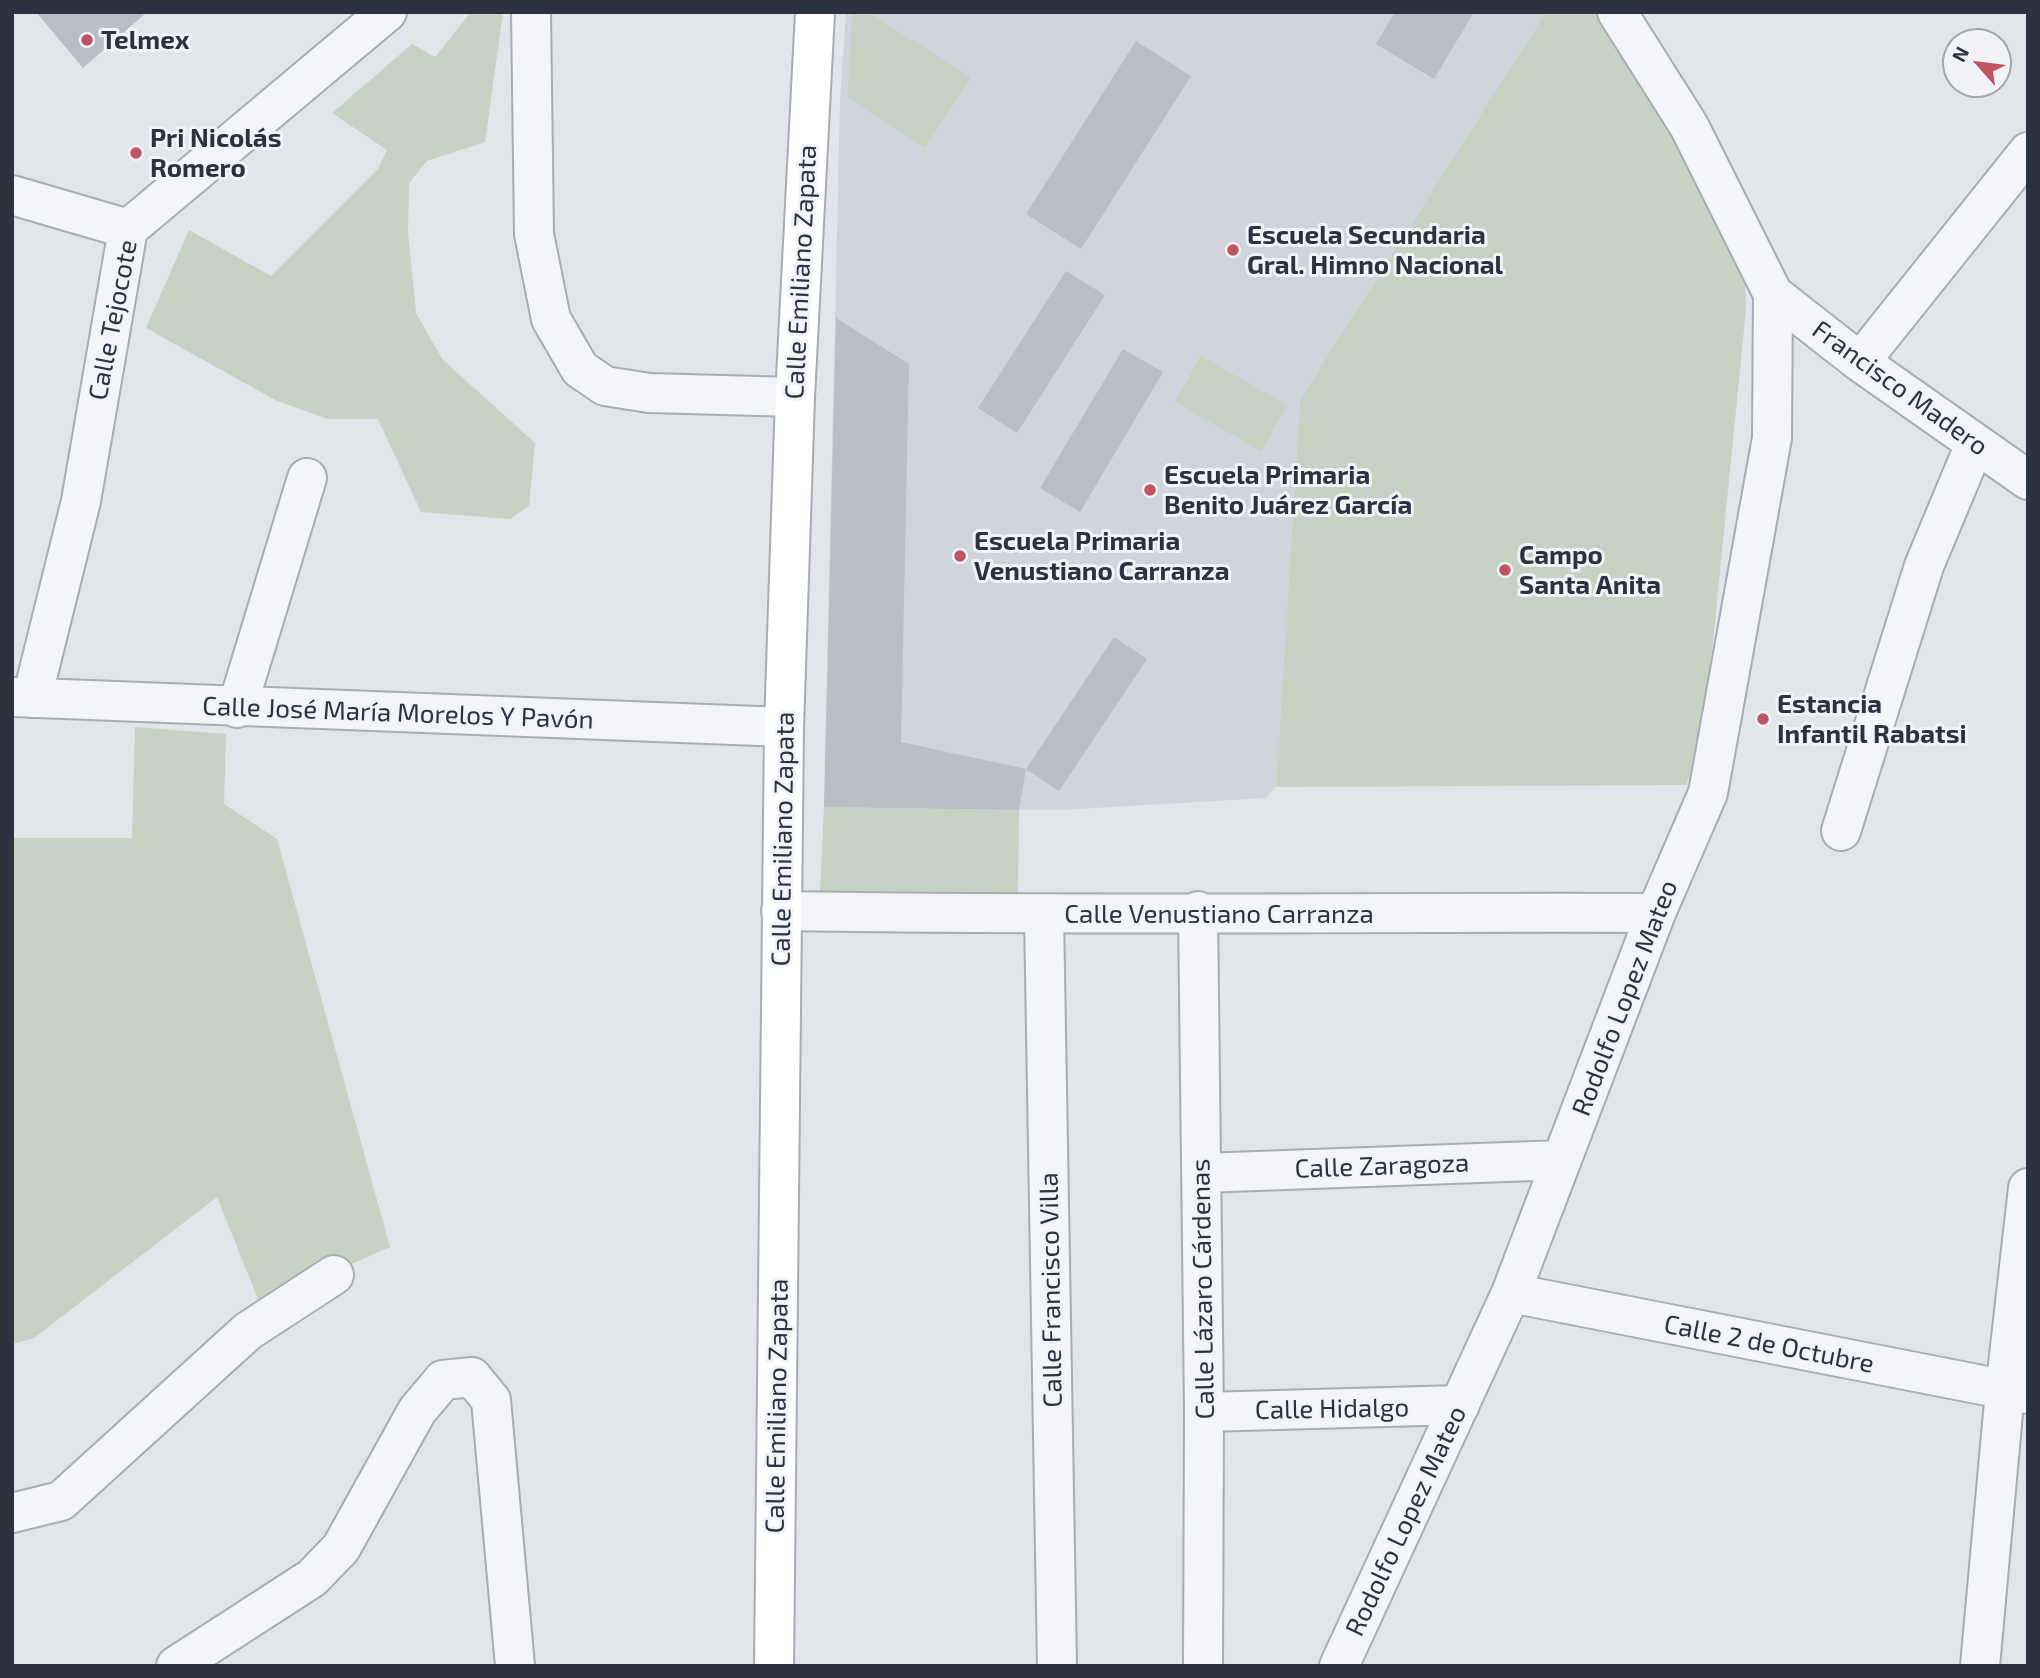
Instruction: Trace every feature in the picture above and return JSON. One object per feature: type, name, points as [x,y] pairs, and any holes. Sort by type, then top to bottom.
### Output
[{"type":"main road","name":"Calle Emiliano Zapata","points":[[774,1666],[784,727],[795,397],[815,12]]},
{"type":"street","name":"Calle Tejocote","points":[[22,697],[81,500],[128,229],[387,12]]},
{"type":"street","points":[[531,12],[534,234],[551,320],[580,369],[605,386],[649,393],[795,397]]},
{"type":"street","points":[[1618,12],[1689,126],[1773,294]]},
{"type":"street","points":[[1860,362],[2028,152]]},
{"type":"street","points":[[12,195],[128,229]]},
{"type":"street","name":"Francisco Madero","points":[[1773,294],[1860,362],[2028,480]]},
{"type":"street","name":"Rodolfo Lopez Mateo","points":[[1339,1666],[1511,1293],[1656,913],[1708,793],[1772,438],[1773,294]]},
{"type":"street","points":[[1841,831],[1924,566],[1975,444]]},
{"type":"street","points":[[237,708],[307,478]]},
{"type":"street","name":"Calle José María Morelos Y Pavón","points":[[22,697],[237,708],[784,727]]},
{"type":"street","name":"Calle Venustiano Carranza","points":[[781,911],[1044,915],[1198,912],[1656,913]]},
{"type":"street","name":"Calle Lázaro Cárdenas","points":[[1198,912],[1204,1412],[1203,1666]]},
{"type":"street","name":"Calle Francisco Villa","points":[[1044,915],[1057,1666]]},
{"type":"street","name":"Calle Zaragoza","points":[[1202,1173],[1562,1160]]},
{"type":"street","points":[[1980,1666],[2016,1392],[2028,1188]]},
{"type":"street","points":[[12,1513],[61,1501],[248,1331],[334,1275]]},
{"type":"street","name":"Calle 2 de Octubre","points":[[1511,1293],[2016,1392]]},
{"type":"street","points":[[176,1666],[312,1578],[341,1548],[417,1411],[443,1380],[472,1377],[491,1400],[515,1666]]},
{"type":"street","name":"Calle Hidalgo","points":[[1204,1412],[1460,1405]]},
{"type":"shaded area","points":[[846,12],[1546,12],[1300,399],[1276,787],[1266,798],[1059,810],[824,807],[840,101]]},
{"type":"green space","points":[[471,12],[503,12],[485,142],[427,161],[409,183],[408,233],[416,313],[442,359],[535,443],[529,506],[510,519],[421,512],[378,419],[328,419],[277,401],[146,328],[189,230],[271,276],[378,169],[387,150],[332,113],[412,44],[435,57]]},
{"type":"green space","points":[[852,12],[867,12],[971,77],[925,148],[848,97]]},
{"type":"green space","name":"Campo Santa Anita","points":[[1546,12],[1612,12],[1744,253],[1746,309],[1703,742],[1686,785],[1276,787],[1300,399]]},
{"type":"green space","points":[[1201,356],[1287,405],[1261,451],[1175,402]]},
{"type":"green space","points":[[135,727],[226,734],[224,804],[277,839],[390,1247],[260,1304],[217,1197],[34,1338],[12,1344],[12,838],[132,838]]},
{"type":"green space","points":[[824,807],[1019,810],[1018,894],[820,891]]},
{"type":"building","name":"Telmex","points":[[36,12],[147,12],[83,68]]},
{"type":"building","points":[[1395,12],[1474,12],[1434,79],[1376,44]]},
{"type":"building","points":[[1136,41],[1191,76],[1081,249],[1026,214]]},
{"type":"building","points":[[1066,271],[1105,295],[1017,433],[978,408]]},
{"type":"building","points":[[836,318],[909,364],[901,742],[1026,769],[1019,810],[824,807]]},
{"type":"building","points":[[1123,349],[1163,372],[1080,512],[1040,488]]},
{"type":"building","points":[[1114,637],[1147,659],[1059,791],[1026,769]]},
{"type":"place","name":"Telmex","points":[[87,40]]},
{"type":"place","name":"Pri Nicolás Romero","points":[[136,153]]},
{"type":"place","name":"Escuela Secundaria Gral. Himno Nacional","points":[[1233,250]]},
{"type":"place","name":"Escuela Primaria Benito Juárez García","points":[[1150,490]]},
{"type":"place","name":"Escuela Primaria Venustiano Carranza","points":[[960,556]]},
{"type":"place","name":"Campo Santa Anita","points":[[1505,570]]},
{"type":"place","name":"Estancia Infantil Rabatsi","points":[[1763,719]]}]
